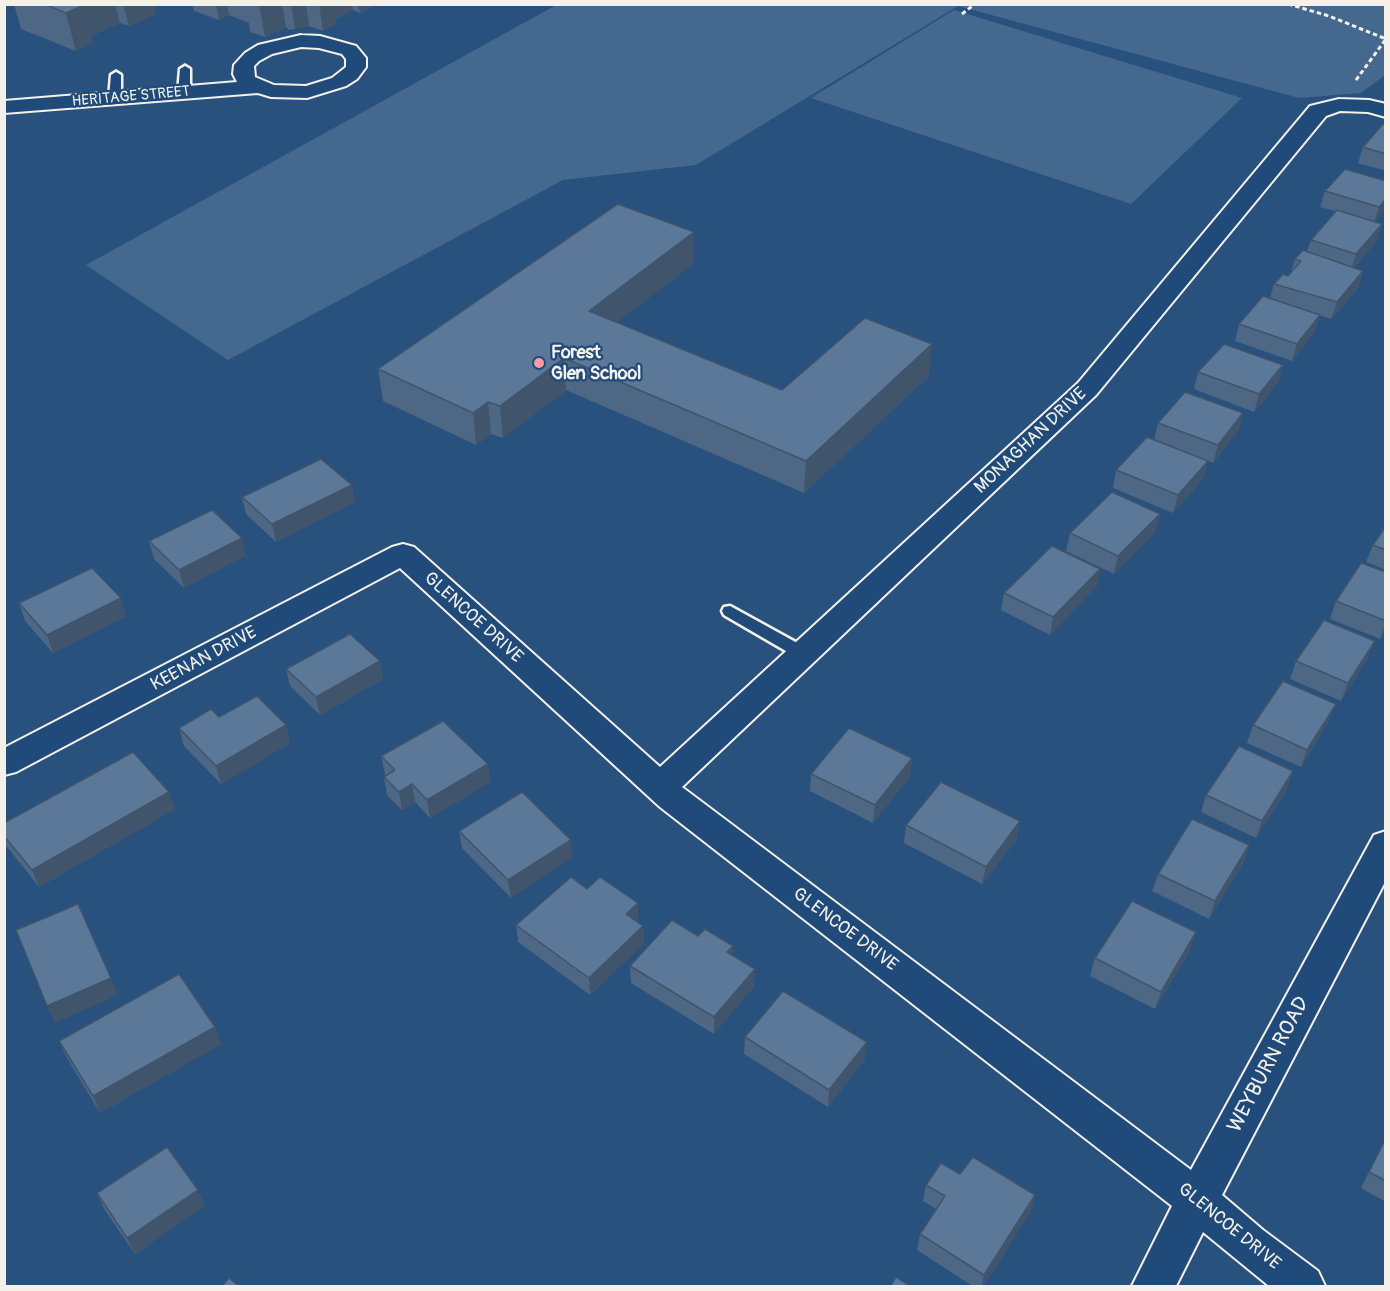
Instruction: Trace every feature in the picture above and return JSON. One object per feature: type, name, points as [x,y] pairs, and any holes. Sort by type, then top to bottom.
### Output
[{"type":"street","name":"HERITAGE STREET","points":[[4,107],[257,87],[289,93],[324,88],[350,75],[356,67],[356,58],[349,50],[328,43],[301,41],[282,44],[258,53],[244,65],[243,74],[247,81],[257,87]]},
{"type":"street","name":"MONAGHAN DRIVE","points":[[660,787],[1087,389],[1318,111],[1339,105],[1369,106],[1386,111]]},
{"type":"street","name":"KEENAN DRIVE","points":[[4,763],[403,554]]},
{"type":"street","name":"GLENCOE DRIVE","points":[[403,554],[660,787],[1197,1200],[1303,1287]]},
{"type":"street","name":"WEYBURN ROAD","points":[[1154,1287],[1197,1200],[1386,845]]},
{"type":"lane","points":[[184,93],[185,69]]},
{"type":"lane","points":[[115,98],[116,75]]},
{"type":"lane","points":[[730,610],[804,654]]},
{"type":"path","points":[[963,14],[975,4]]},
{"type":"path","points":[[1288,4],[1329,16],[1386,39],[1339,105]]},
{"type":"path","points":[[1305,9],[1311,4]]},
{"type":"shaded area","points":[[558,4],[1385,5],[1385,75],[1361,93],[1299,98],[958,6],[696,165],[563,180],[228,360],[86,265]]},
{"type":"shaded area","points":[[954,10],[1242,98],[1131,204],[811,98]]},
{"type":"building","points":[[44,4],[82,4],[84,5],[66,13]]},
{"type":"building","points":[[1383,124],[1386,125],[1386,154],[1363,147]]},
{"type":"building","points":[[1345,169],[1386,181],[1386,199],[1379,207],[1325,191]]},
{"type":"building","points":[[618,204],[694,232],[589,311],[782,390],[865,318],[932,344],[806,461],[564,358],[500,406],[488,402],[473,413],[378,369]]},
{"type":"building","points":[[1337,210],[1382,224],[1356,254],[1311,240]]},
{"type":"building","points":[[1303,250],[1363,271],[1337,302],[1274,284],[1283,274],[1288,276],[1301,261],[1295,259]]},
{"type":"building","points":[[1263,296],[1320,315],[1297,344],[1239,324]]},
{"type":"building","points":[[1224,344],[1283,365],[1259,394],[1198,372]]},
{"type":"building","points":[[1185,392],[1243,413],[1218,445],[1158,423]]},
{"type":"building","points":[[1147,437],[1208,461],[1178,495],[1116,470]]},
{"type":"building","points":[[321,459],[352,485],[272,524],[242,497]]},
{"type":"building","points":[[1112,492],[1160,514],[1118,556],[1070,533]]},
{"type":"building","points":[[212,510],[242,538],[179,570],[149,541]]},
{"type":"building","points":[[1386,526],[1386,550],[1373,545]]},
{"type":"building","points":[[1052,546],[1100,569],[1053,617],[1004,593]]},
{"type":"building","points":[[1361,563],[1386,572],[1386,621],[1336,601]]},
{"type":"building","points":[[92,568],[121,598],[47,635],[19,603]]},
{"type":"building","points":[[1324,620],[1375,641],[1348,683],[1296,661]]},
{"type":"building","points":[[350,634],[380,661],[316,697],[286,669]]},
{"type":"building","points":[[1283,681],[1336,704],[1307,750],[1253,725]]},
{"type":"building","points":[[257,696],[286,725],[216,766],[179,728],[211,709],[219,717]]},
{"type":"building","points":[[443,721],[488,764],[427,800],[412,784],[399,792],[384,777],[395,770],[381,756]]},
{"type":"building","points":[[849,728],[912,758],[875,805],[811,774]]},
{"type":"building","points":[[1239,746],[1293,771],[1262,821],[1206,795]]},
{"type":"building","points":[[133,752],[169,792],[32,870],[4,836],[4,823]]},
{"type":"building","points":[[941,782],[1020,821],[986,867],[906,825]]},
{"type":"building","points":[[522,792],[571,840],[508,880],[459,831]]},
{"type":"building","points":[[1192,819],[1249,845],[1215,901],[1158,874]]},
{"type":"building","points":[[571,877],[587,889],[600,877],[638,903],[626,914],[643,926],[589,978],[516,925]]},
{"type":"building","points":[[1132,901],[1196,932],[1161,992],[1095,958]]},
{"type":"building","points":[[78,904],[111,978],[47,1006],[16,930]]},
{"type":"building","points":[[672,920],[698,936],[705,929],[733,946],[727,952],[755,969],[714,1017],[630,966]]},
{"type":"building","points":[[179,974],[215,1027],[93,1096],[59,1041]]},
{"type":"building","points":[[783,991],[867,1042],[829,1090],[745,1037]]},
{"type":"building","points":[[1386,1138],[1386,1181],[1369,1172]]},
{"type":"building","points":[[167,1147],[198,1190],[127,1238],[97,1193]]},
{"type":"building","points":[[973,1157],[1035,1195],[984,1275],[920,1234],[945,1196],[926,1185],[941,1163],[960,1174]]},
{"type":"building","points":[[896,1277],[911,1287],[890,1287]]},
{"type":"building","points":[[229,1278],[240,1287],[221,1287]]},
{"type":"place","name":"Forest Glen School","points":[[539,363]]}]
